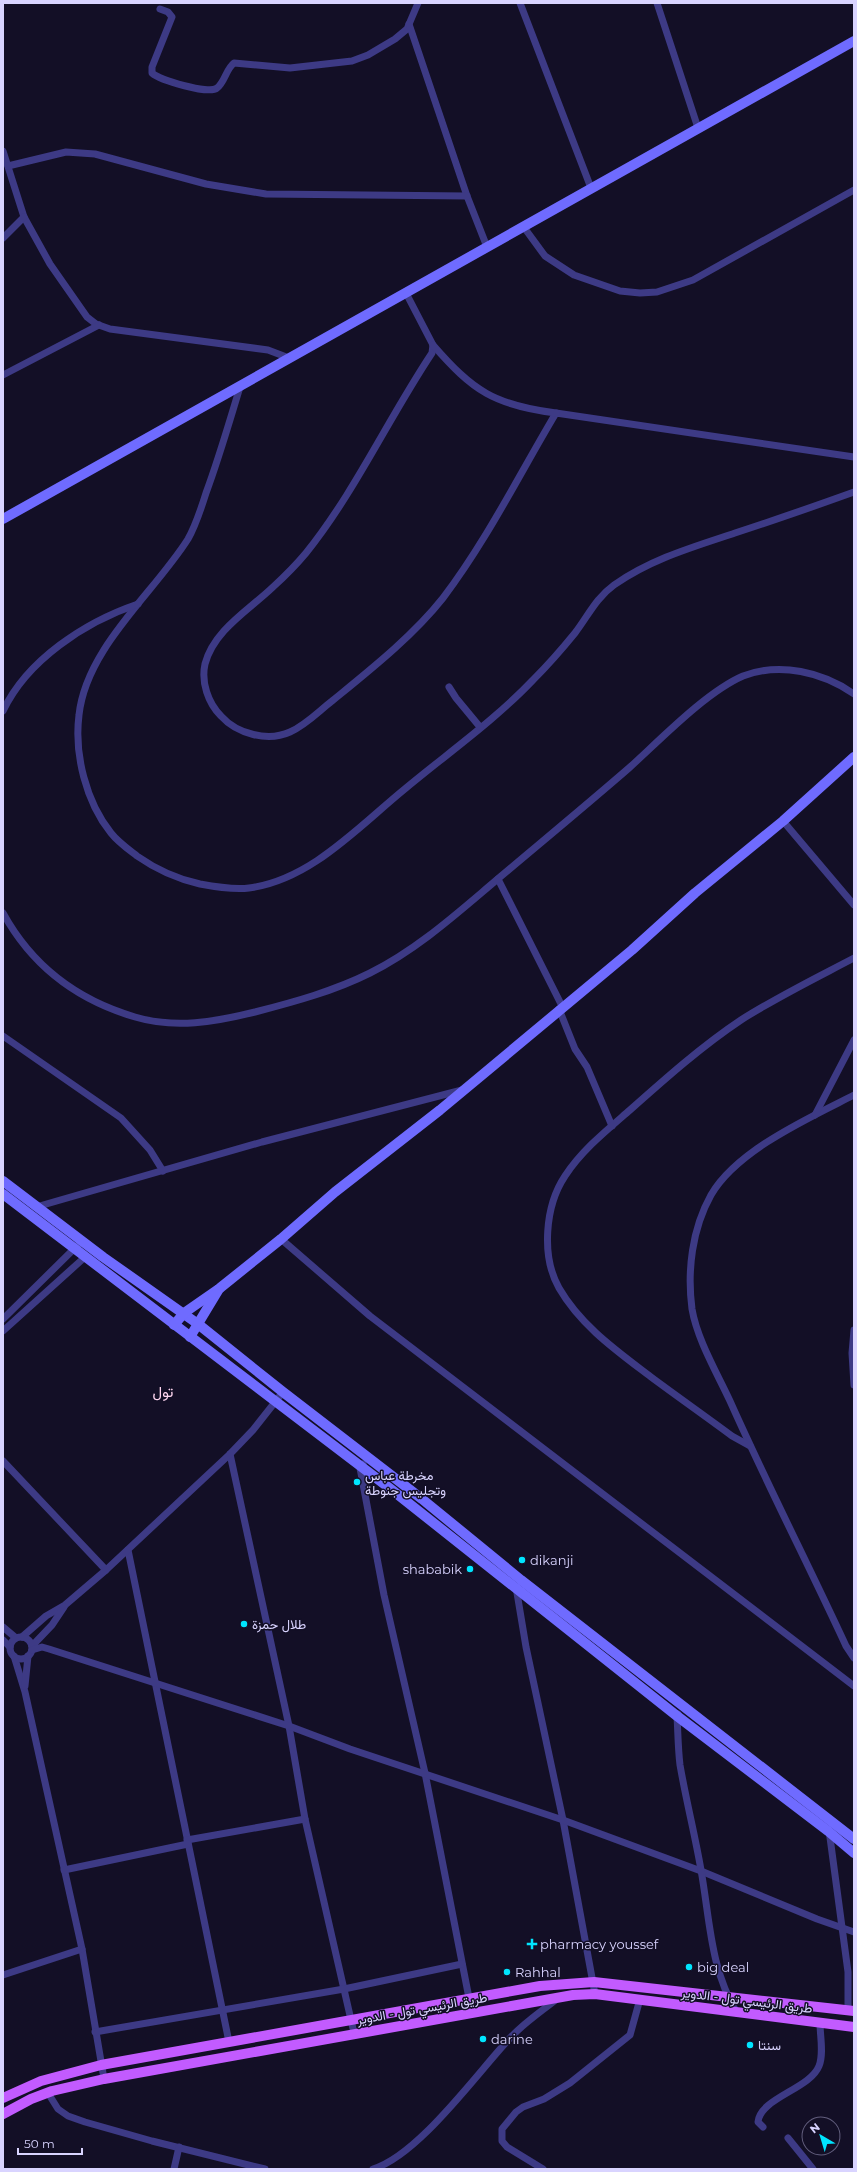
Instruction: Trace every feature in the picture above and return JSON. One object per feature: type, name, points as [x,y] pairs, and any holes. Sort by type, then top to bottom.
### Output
[{"type":"main road","name":"طريق الرئيسي تول - الدوير","points":[[3,2098],[41,2081],[101,2065],[540,1986],[594,1982],[851,2010]]},
{"type":"main road","name":"طريق الرئيسي تول - الدوير","points":[[3,2114],[48,2093],[104,2079],[560,1997],[595,1994],[854,2027]]},
{"type":"street","points":[[160,9],[168,12],[172,17],[152,67],[152,73],[169,81],[208,92],[217,89],[234,63],[290,68],[352,61],[368,55],[395,39],[407,29],[418,3]]},
{"type":"street","points":[[520,3],[591,188]]},
{"type":"street","points":[[656,3],[698,128]]},
{"type":"street","points":[[409,24],[466,196],[487,247]]},
{"type":"street","points":[[3,519],[854,41]]},
{"type":"street","points":[[3,151],[24,217],[50,264],[87,317],[99,325],[110,329],[268,350],[289,358]]},
{"type":"street","points":[[8,166],[66,152],[88,154],[206,184],[266,194],[466,196]]},
{"type":"street","points":[[523,226],[545,256],[574,274],[597,284],[620,290],[640,293],[657,292],[693,280],[854,190]]},
{"type":"street","points":[[3,238],[24,217]]},
{"type":"street","points":[[406,293],[433,345],[462,377],[482,392],[516,406],[854,457]]},
{"type":"street","points":[[3,375],[99,325]]},
{"type":"street","points":[[433,345],[432,353],[331,519],[305,554],[274,586],[221,634],[210,652],[204,676],[208,696],[221,716],[240,731],[264,736],[277,736],[290,732],[305,723],[346,690],[430,615],[464,569],[504,506],[556,413]]},
{"type":"street","points":[[240,387],[221,452],[196,523],[189,537],[100,657],[89,677],[79,714],[80,751],[89,792],[101,819],[109,831],[141,859],[170,876],[213,887],[237,889],[262,885],[294,874],[317,860],[361,826],[480,727],[532,681],[576,631],[604,592],[633,572],[654,561],[854,492]]},
{"type":"street","points":[[3,711],[18,685],[26,675],[63,642],[109,616],[138,604]]},
{"type":"street","points":[[3,913],[32,956],[48,972],[76,992],[120,1013],[154,1023],[209,1022],[232,1018],[324,992],[370,973],[413,947],[498,879],[703,702],[731,682],[758,672],[776,669],[794,671],[826,678],[854,694]]},
{"type":"street","points":[[449,688],[480,727]]},
{"type":"street","points":[[174,1325],[184,1313],[220,1288],[281,1239],[335,1192],[466,1089],[560,1008],[632,950],[695,893],[784,821],[854,757]]},
{"type":"street","points":[[784,821],[854,905]]},
{"type":"street","points":[[498,879],[560,1008],[575,1049],[588,1067],[612,1126]]},
{"type":"street","points":[[750,1446],[732,1436],[624,1356],[592,1330],[575,1312],[555,1279],[548,1245],[549,1213],[555,1195],[564,1176],[580,1156],[682,1065],[740,1021],[774,1000],[854,958]]},
{"type":"street","points":[[3,1036],[121,1118],[150,1150],[163,1171]]},
{"type":"street","points":[[815,1115],[854,1040]]},
{"type":"street","points":[[36,1207],[262,1142],[466,1089]]},
{"type":"street","points":[[854,1095],[815,1115],[754,1150],[728,1174],[711,1195],[702,1216],[690,1261],[690,1288],[695,1322],[750,1446],[846,1646],[854,1658]]},
{"type":"street","points":[[3,1181],[82,1241],[184,1313],[429,1505],[518,1584],[677,1716],[831,1827],[854,1840]]},
{"type":"street","points":[[3,1194],[276,1401],[360,1468],[683,1706],[831,1827],[854,1853]]},
{"type":"street","points":[[281,1239],[370,1316],[854,1686]]},
{"type":"street","points":[[3,1319],[82,1241]]},
{"type":"street","points":[[3,1331],[85,1257]]},
{"type":"street","points":[[190,1336],[220,1288]]},
{"type":"street","points":[[854,1330],[852,1353],[854,1385]]},
{"type":"street","points":[[10,1647],[46,1616],[65,1605],[128,1550],[230,1454],[253,1430],[283,1392]]},
{"type":"street","points":[[230,1454],[288,1726],[305,1818],[354,2033]]},
{"type":"street","points":[[368,1458],[360,1468],[384,1595],[425,1773],[469,1998]]},
{"type":"street","points":[[3,1461],[106,1570]]},
{"type":"street","points":[[422,1514],[429,1505]]},
{"type":"street","points":[[128,1550],[229,2042]]},
{"type":"street","points":[[518,1584],[563,1820],[576,1897],[594,1982],[595,1994]]},
{"type":"street","points":[[14,1656],[21,1658],[30,1651],[52,1625],[65,1605]]},
{"type":"street","points":[[3,1627],[19,1638],[28,1640],[30,1651],[25,1692]]},
{"type":"street","points":[[3,1640],[10,1647],[14,1656],[25,1692],[82,1949],[104,2079]]},
{"type":"street","points":[[30,1651],[42,1647],[49,1649],[288,1726],[350,1749],[563,1820],[701,1871],[817,1919],[854,1932]]},
{"type":"street","points":[[683,1706],[677,1716],[680,1766],[701,1871],[718,1973],[728,1997],[737,2013]]},
{"type":"street","points":[[64,1870],[187,1842],[305,1818]]},
{"type":"street","points":[[831,1827],[851,2010]]},
{"type":"street","points":[[3,1975],[82,1949]]},
{"type":"street","points":[[96,2032],[344,1989],[462,1964]]},
{"type":"street","points":[[373,2169],[396,2158],[411,2147],[511,2036],[560,1997]]},
{"type":"street","points":[[543,2169],[507,2147],[502,2140],[502,2129],[509,2119],[523,2107],[544,2099],[570,2083],[630,2035],[640,2000]]},
{"type":"street","points":[[763,2127],[758,2122],[764,2111],[808,2080],[816,2070],[821,2057],[820,2023]]},
{"type":"street","points":[[48,2093],[58,2109],[68,2116],[136,2137],[179,2147],[242,2166],[265,2169]]},
{"type":"street","points":[[788,2138],[813,2169]]},
{"type":"street","points":[[174,2169],[179,2147]]},
{"type":"place","name":"مخرطة عباس وتجليس جنوطة","points":[[357,1482]]},
{"type":"place","name":"dikanji","points":[[522,1560]]},
{"type":"place","name":"shababik","points":[[470,1569]]},
{"type":"place","name":"طلال حمزة","points":[[244,1624]]},
{"type":"place","name":"pharmacy youssef","points":[[532,1944]]},
{"type":"place","name":"big deal","points":[[689,1967]]},
{"type":"place","name":"Rahhal","points":[[507,1972]]},
{"type":"place","name":"darine","points":[[483,2039]]},
{"type":"place","name":"سنتا","points":[[750,2045]]},
{"type":"district","name":"تول","points":[[163,1392]]}]
